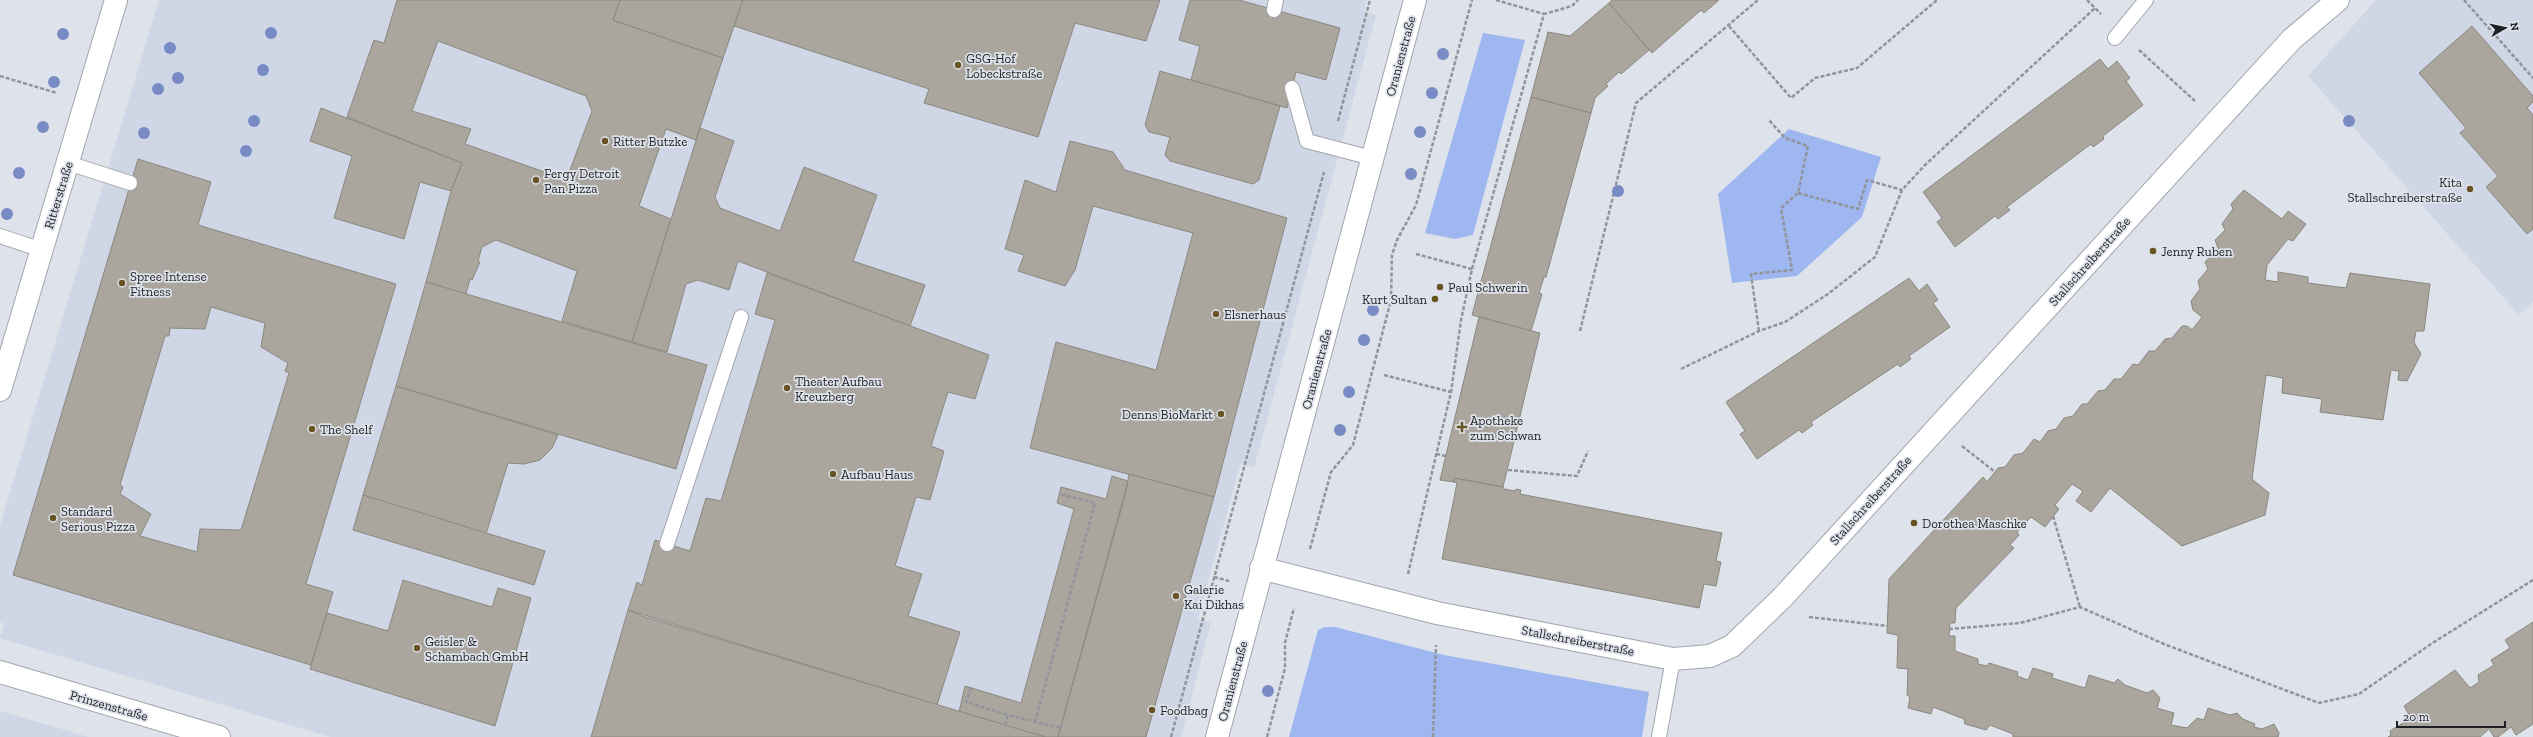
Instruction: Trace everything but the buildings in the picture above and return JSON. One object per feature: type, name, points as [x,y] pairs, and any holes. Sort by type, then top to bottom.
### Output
[{"type":"street","name":"Ritterstraße","points":[[0,390],[116,0]]},
{"type":"street","name":"Oranienstraße","points":[[1217,737],[1261,568],[1415,0]]},
{"type":"street","name":"Stallschreiberstraße","points":[[1261,568],[1437,613],[1673,659],[1710,656],[1732,646],[1747,635],[1937,425],[2292,39],[2338,0]]},
{"type":"street","name":"Prinzenstraße","points":[[0,672],[219,737]]},
{"type":"lane","points":[[2117,35],[2146,0]]},
{"type":"lane","points":[[1292,88],[1307,141],[1372,158]]},
{"type":"lane","points":[[68,163],[130,182]]},
{"type":"lane","points":[[0,236],[42,250]]},
{"type":"lane","points":[[668,544],[741,317]]},
{"type":"lane","points":[[1659,737],[1673,659]]},
{"type":"path","points":[[1171,737],[1370,0]]},
{"type":"path","points":[[1326,487],[1331,472],[1353,445],[1391,300],[1392,256],[1397,240],[1416,205],[1472,0]]},
{"type":"path","points":[[1496,0],[1544,14],[1572,6],[1578,0]]},
{"type":"path","points":[[1580,331],[1636,103],[1758,0]]},
{"type":"path","points":[[1729,26],[1791,98],[1815,78],[1857,68],[1937,0]]},
{"type":"path","points":[[2087,0],[2117,35],[2198,104]]},
{"type":"path","points":[[2464,0],[2533,78]]},
{"type":"path","points":[[1681,369],[1759,331],[1785,322],[1822,298],[1875,257],[1902,190],[1925,165],[2095,8]]},
{"type":"path","points":[[1408,574],[1451,392],[1461,320],[1472,269],[1544,14]]},
{"type":"path","points":[[0,76],[86,102]]},
{"type":"path","points":[[1759,331],[1751,274],[1792,270],[1781,208],[1798,193],[1808,146],[1785,138],[1768,119]]},
{"type":"path","points":[[1798,193],[1858,209],[1867,180],[1902,190]]},
{"type":"path","points":[[1416,254],[1472,269]]},
{"type":"path","points":[[1384,375],[1451,392]]},
{"type":"path","points":[[1937,425],[1995,472]]},
{"type":"path","points":[[1508,470],[1578,476],[1588,451]]},
{"type":"path","points":[[1436,454],[1446,456]]},
{"type":"path","points":[[1035,722],[1095,503],[1059,494]]},
{"type":"path","points":[[2053,516],[2080,607]]},
{"type":"path","points":[[1949,629],[2020,623],[2080,607],[2164,644],[2319,703],[2359,694],[2431,644],[2533,580]]},
{"type":"path","points":[[1809,617],[1888,626]]},
{"type":"path","points":[[1267,737],[1285,668],[1285,643]]},
{"type":"path","points":[[1433,737],[1436,645]]},
{"type":"path","points":[[970,688],[966,702],[1008,715],[1061,728]]},
{"type":"path","points":[[1005,725],[1008,715]]},
{"type":"shaded area","points":[[159,0],[1367,0],[1364,11],[1376,15],[1254,468],[1240,464],[1198,619],[1211,622],[1181,737],[330,737],[0,638],[4,624],[0,622],[0,525]]},
{"type":"shaded area","name":"Kita Stallschreiberstraße","points":[[2376,0],[2533,0],[2533,302],[2519,315],[2308,76]]},
{"type":"shaded area","points":[[1483,33],[1525,40],[1473,235],[1455,239],[1425,233]]},
{"type":"shaded area","points":[[1789,129],[1881,157],[1862,217],[1797,276],[1732,283],[1718,194]]},
{"type":"shaded area","points":[[1325,627],[1335,627],[1444,655],[1649,692],[1642,737],[1289,737],[1318,630]]},
{"type":"shaded area","points":[[0,711],[89,737],[0,737]]},
{"type":"place","name":"GSG-Hof Lobeckstraße","points":[[958,65]]},
{"type":"place","name":"Ritter Butzke","points":[[605,141]]},
{"type":"place","name":"Fergy Detroit Pan Pizza","points":[[536,180]]},
{"type":"place","name":"Kita Stallschreiberstraße","points":[[2470,189]]},
{"type":"place","name":"Jenny Ruben","points":[[2153,251]]},
{"type":"place","name":"Spree Intense Fitness","points":[[122,283]]},
{"type":"place","name":"Paul Schwerin","points":[[1440,287]]},
{"type":"place","name":"Kurt Sultan","points":[[1435,299]]},
{"type":"place","name":"Elsnerhaus","points":[[1216,314]]},
{"type":"place","name":"Theater Aufbau Kreuzberg","points":[[787,388]]},
{"type":"place","name":"Denns BioMarkt","points":[[1221,414]]},
{"type":"place","name":"Apotheke zum Schwan","points":[[1462,427]]},
{"type":"place","name":"The Shelf","points":[[312,429]]},
{"type":"place","name":"Aufbau Haus","points":[[833,474]]},
{"type":"place","name":"Standard Serious Pizza","points":[[53,518]]},
{"type":"place","name":"Dorothea Maschke","points":[[1914,523]]},
{"type":"place","name":"Galerie Kai Dikhas","points":[[1176,596]]},
{"type":"place","name":"Geisler & Schambach GmbH","points":[[417,648]]},
{"type":"place","name":"Foodbag","points":[[1152,710]]}]
